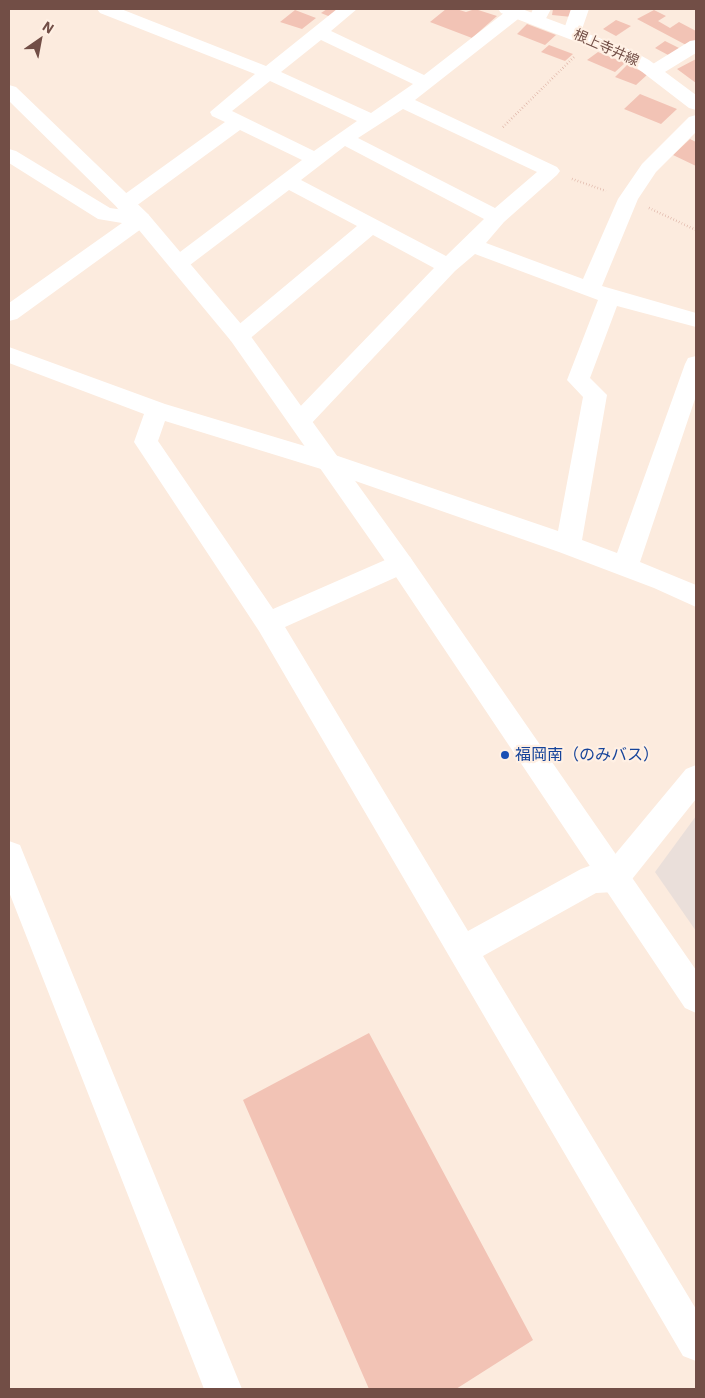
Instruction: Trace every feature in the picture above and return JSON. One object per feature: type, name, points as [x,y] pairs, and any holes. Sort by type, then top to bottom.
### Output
[{"type":"street","points":[[106,9],[268,73],[373,121]]},
{"type":"street","points":[[316,160],[219,112],[348,9]]},
{"type":"street","points":[[572,32],[580,9]]},
{"type":"street","points":[[179,263],[286,180],[344,138],[402,101],[511,10]]},
{"type":"street","name":"根上寺井線","points":[[511,10],[540,14],[572,32],[625,54],[654,71],[696,104]]},
{"type":"street","points":[[319,32],[426,82]]},
{"type":"street","points":[[654,71],[696,45]]},
{"type":"street","points":[[9,92],[133,212],[179,263],[239,336],[301,420],[401,564],[696,997]]},
{"type":"street","points":[[301,420],[448,266],[472,245],[496,217],[550,171],[489,140],[402,101]]},
{"type":"street","points":[[9,314],[133,212],[239,121]]},
{"type":"street","points":[[568,545],[595,395],[578,380],[600,293],[628,199],[649,168],[696,121]]},
{"type":"street","points":[[344,138],[496,217]]},
{"type":"street","points":[[9,155],[105,214],[133,212]]},
{"type":"street","points":[[286,180],[448,266]]},
{"type":"street","points":[[239,336],[370,226]]},
{"type":"street","points":[[472,245],[600,293],[696,320]]},
{"type":"street","points":[[9,355],[157,410],[329,462],[568,545],[663,581],[696,597]]},
{"type":"street","points":[[624,567],[694,378]]},
{"type":"street","points":[[157,410],[146,442],[268,623],[696,1343]]},
{"type":"street","points":[[268,623],[401,564]]},
{"type":"street","points":[[464,950],[592,879],[614,878],[696,778]]},
{"type":"street","points":[[9,855],[223,1389]]},
{"type":"path","points":[[489,140],[592,40]]},
{"type":"shaded area","points":[[696,816],[696,931],[655,872]]},
{"type":"building","points":[[327,9],[344,9],[333,18],[321,13]]},
{"type":"building","points":[[446,9],[466,12],[475,9],[497,16],[472,38],[430,22]]},
{"type":"building","points":[[553,9],[572,9],[572,17],[552,15]]},
{"type":"building","points":[[295,10],[316,18],[302,29],[280,22]]},
{"type":"building","points":[[654,10],[666,16],[658,21],[670,28],[679,22],[696,31],[696,40],[688,46],[637,19]]},
{"type":"building","points":[[616,20],[631,26],[616,36],[603,29]]},
{"type":"building","points":[[527,24],[556,35],[545,45],[517,34]]},
{"type":"building","points":[[665,41],[681,49],[670,56],[655,48]]},
{"type":"building","points":[[549,45],[573,54],[565,61],[541,52]]},
{"type":"building","points":[[598,52],[625,63],[615,72],[587,60]]},
{"type":"building","points":[[696,59],[696,83],[677,69]]},
{"type":"building","points":[[627,65],[648,74],[636,85],[615,77]]},
{"type":"building","points":[[640,94],[677,109],[661,124],[624,109]]},
{"type":"building","points":[[690,139],[696,142],[696,166],[673,155]]},
{"type":"building","points":[[369,1033],[533,1340],[456,1389],[369,1389],[243,1100]]},
{"type":"place","name":"福岡南（のみバス）","points":[[505,755]]}]
